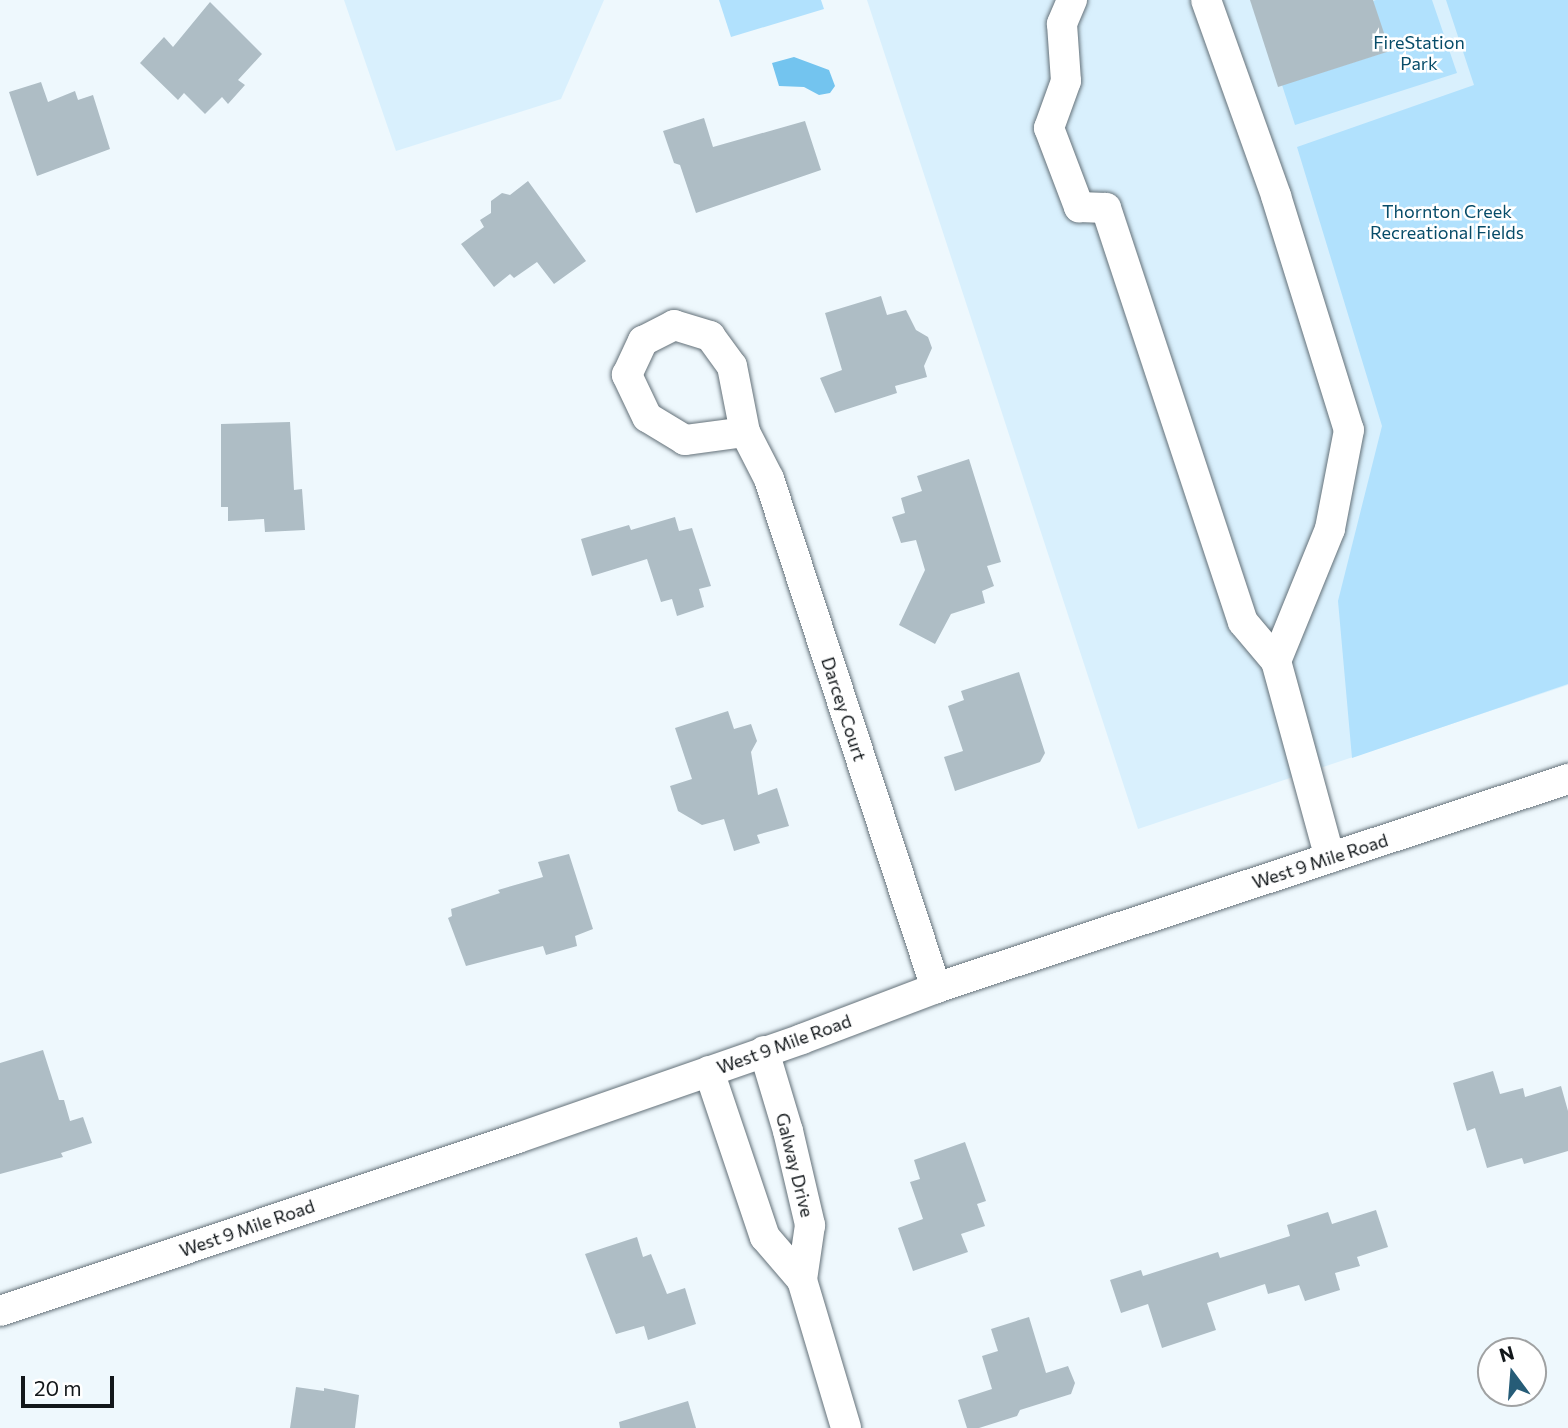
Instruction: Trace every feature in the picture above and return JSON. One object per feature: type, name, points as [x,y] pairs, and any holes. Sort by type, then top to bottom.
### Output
[{"type":"street","points":[[1072,0],[1062,24],[1066,82],[1049,128],[1079,206],[1106,208],[1243,622],[1276,661],[1330,858]]},
{"type":"street","points":[[1206,0],[1276,196],[1349,430],[1330,529],[1276,661]]},
{"type":"street","name":"Darcey Court","points":[[745,432],[769,479],[936,988]]},
{"type":"street","name":"West 9 Mile Road","points":[[0,1311],[518,1138],[764,1052],[936,988],[1568,779]]},
{"type":"street","name":"Galway Drive","points":[[764,1052],[788,1131],[810,1225],[803,1280],[846,1428]]},
{"type":"street","name":"Galway Drive","points":[[709,1071],[765,1237],[803,1280]]},
{"type":"shaded area","points":[[344,0],[604,0],[561,99],[396,151]]},
{"type":"shaded area","points":[[867,0],[1568,0],[1568,685],[1138,829]]},
{"type":"shaded area","points":[[794,57],[829,70],[835,86],[830,93],[819,95],[804,87],[779,86],[772,63]]},
{"type":"green space","points":[[719,0],[821,0],[824,9],[731,37]]},
{"type":"green space","name":"FireStation Park","points":[[1432,0],[1457,73],[1295,125],[1282,85],[1389,51],[1373,1]]},
{"type":"green space","name":"Thornton Creek Recreational Fields","points":[[1446,0],[1568,0],[1568,684],[1352,758],[1338,601],[1382,426],[1297,147],[1474,85]]},
{"type":"building","points":[[1250,0],[1373,0],[1390,51],[1278,87]]},
{"type":"building","points":[[210,2],[262,54],[238,80],[245,85],[228,104],[222,97],[205,114],[184,93],[178,100],[140,63],[164,37],[173,47]]},
{"type":"building","points":[[41,82],[48,102],[75,91],[78,100],[93,95],[110,149],[37,176],[9,92]]},
{"type":"building","points":[[704,118],[713,147],[805,121],[821,170],[696,213],[680,165],[674,163],[663,131]]},
{"type":"building","points":[[528,181],[586,261],[554,284],[537,262],[514,278],[510,274],[494,287],[461,244],[484,227],[480,220],[491,213],[491,201],[502,193],[510,195]]},
{"type":"building","points":[[881,296],[887,315],[906,310],[916,330],[928,337],[932,348],[924,366],[927,377],[895,386],[897,393],[835,413],[820,378],[842,370],[825,313]]},
{"type":"building","points":[[290,422],[294,490],[302,489],[305,530],[265,532],[264,519],[228,521],[228,507],[221,507],[221,424]]},
{"type":"building","points":[[969,459],[1001,562],[987,566],[994,586],[982,591],[985,603],[951,614],[935,644],[899,625],[925,570],[916,540],[901,543],[892,517],[905,513],[901,498],[922,491],[917,476]]},
{"type":"building","points":[[675,517],[679,531],[692,528],[711,586],[699,589],[704,607],[677,616],[672,599],[661,602],[647,559],[592,576],[581,539],[629,525],[631,530]]},
{"type":"building","points":[[1019,672],[1045,753],[1040,762],[955,791],[944,757],[963,751],[948,706],[964,700],[961,691]]},
{"type":"building","points":[[728,711],[734,729],[751,724],[757,741],[751,752],[758,795],[777,788],[789,826],[757,835],[760,843],[734,851],[724,819],[702,825],[678,811],[670,786],[692,779],[675,728]]},
{"type":"building","points":[[569,854],[593,929],[575,936],[577,946],[546,955],[543,946],[466,966],[448,918],[452,916],[451,909],[500,893],[498,890],[543,877],[538,862]]},
{"type":"building","points":[[43,1050],[59,1100],[64,1100],[70,1121],[83,1117],[92,1143],[61,1153],[63,1157],[0,1174],[0,1063]]},
{"type":"building","points":[[1493,1071],[1500,1094],[1523,1088],[1525,1097],[1561,1086],[1568,1111],[1568,1151],[1524,1164],[1522,1158],[1487,1168],[1475,1128],[1467,1131],[1453,1083]]},
{"type":"building","points":[[965,1142],[986,1201],[977,1204],[985,1226],[961,1234],[968,1252],[913,1271],[898,1228],[923,1219],[910,1182],[920,1179],[914,1160]]},
{"type":"building","points":[[1376,1210],[1388,1247],[1357,1257],[1360,1266],[1335,1273],[1340,1290],[1305,1301],[1299,1285],[1268,1294],[1265,1284],[1207,1303],[1216,1330],[1162,1348],[1148,1304],[1121,1313],[1110,1280],[1141,1270],[1143,1276],[1218,1252],[1220,1258],[1290,1236],[1287,1225],[1328,1212],[1332,1224]]},
{"type":"building","points":[[637,1237],[643,1257],[651,1254],[667,1294],[685,1288],[696,1324],[648,1340],[644,1326],[616,1334],[585,1254]]},
{"type":"building","points":[[1029,1317],[1046,1373],[1068,1366],[1075,1383],[1071,1394],[1020,1410],[1017,1416],[979,1428],[967,1428],[958,1400],[992,1389],[982,1356],[998,1351],[991,1329]]},
{"type":"building","points":[[296,1387],[324,1391],[324,1388],[359,1395],[355,1428],[290,1428]]},
{"type":"building","points":[[688,1401],[696,1428],[620,1428],[619,1422]]}]
